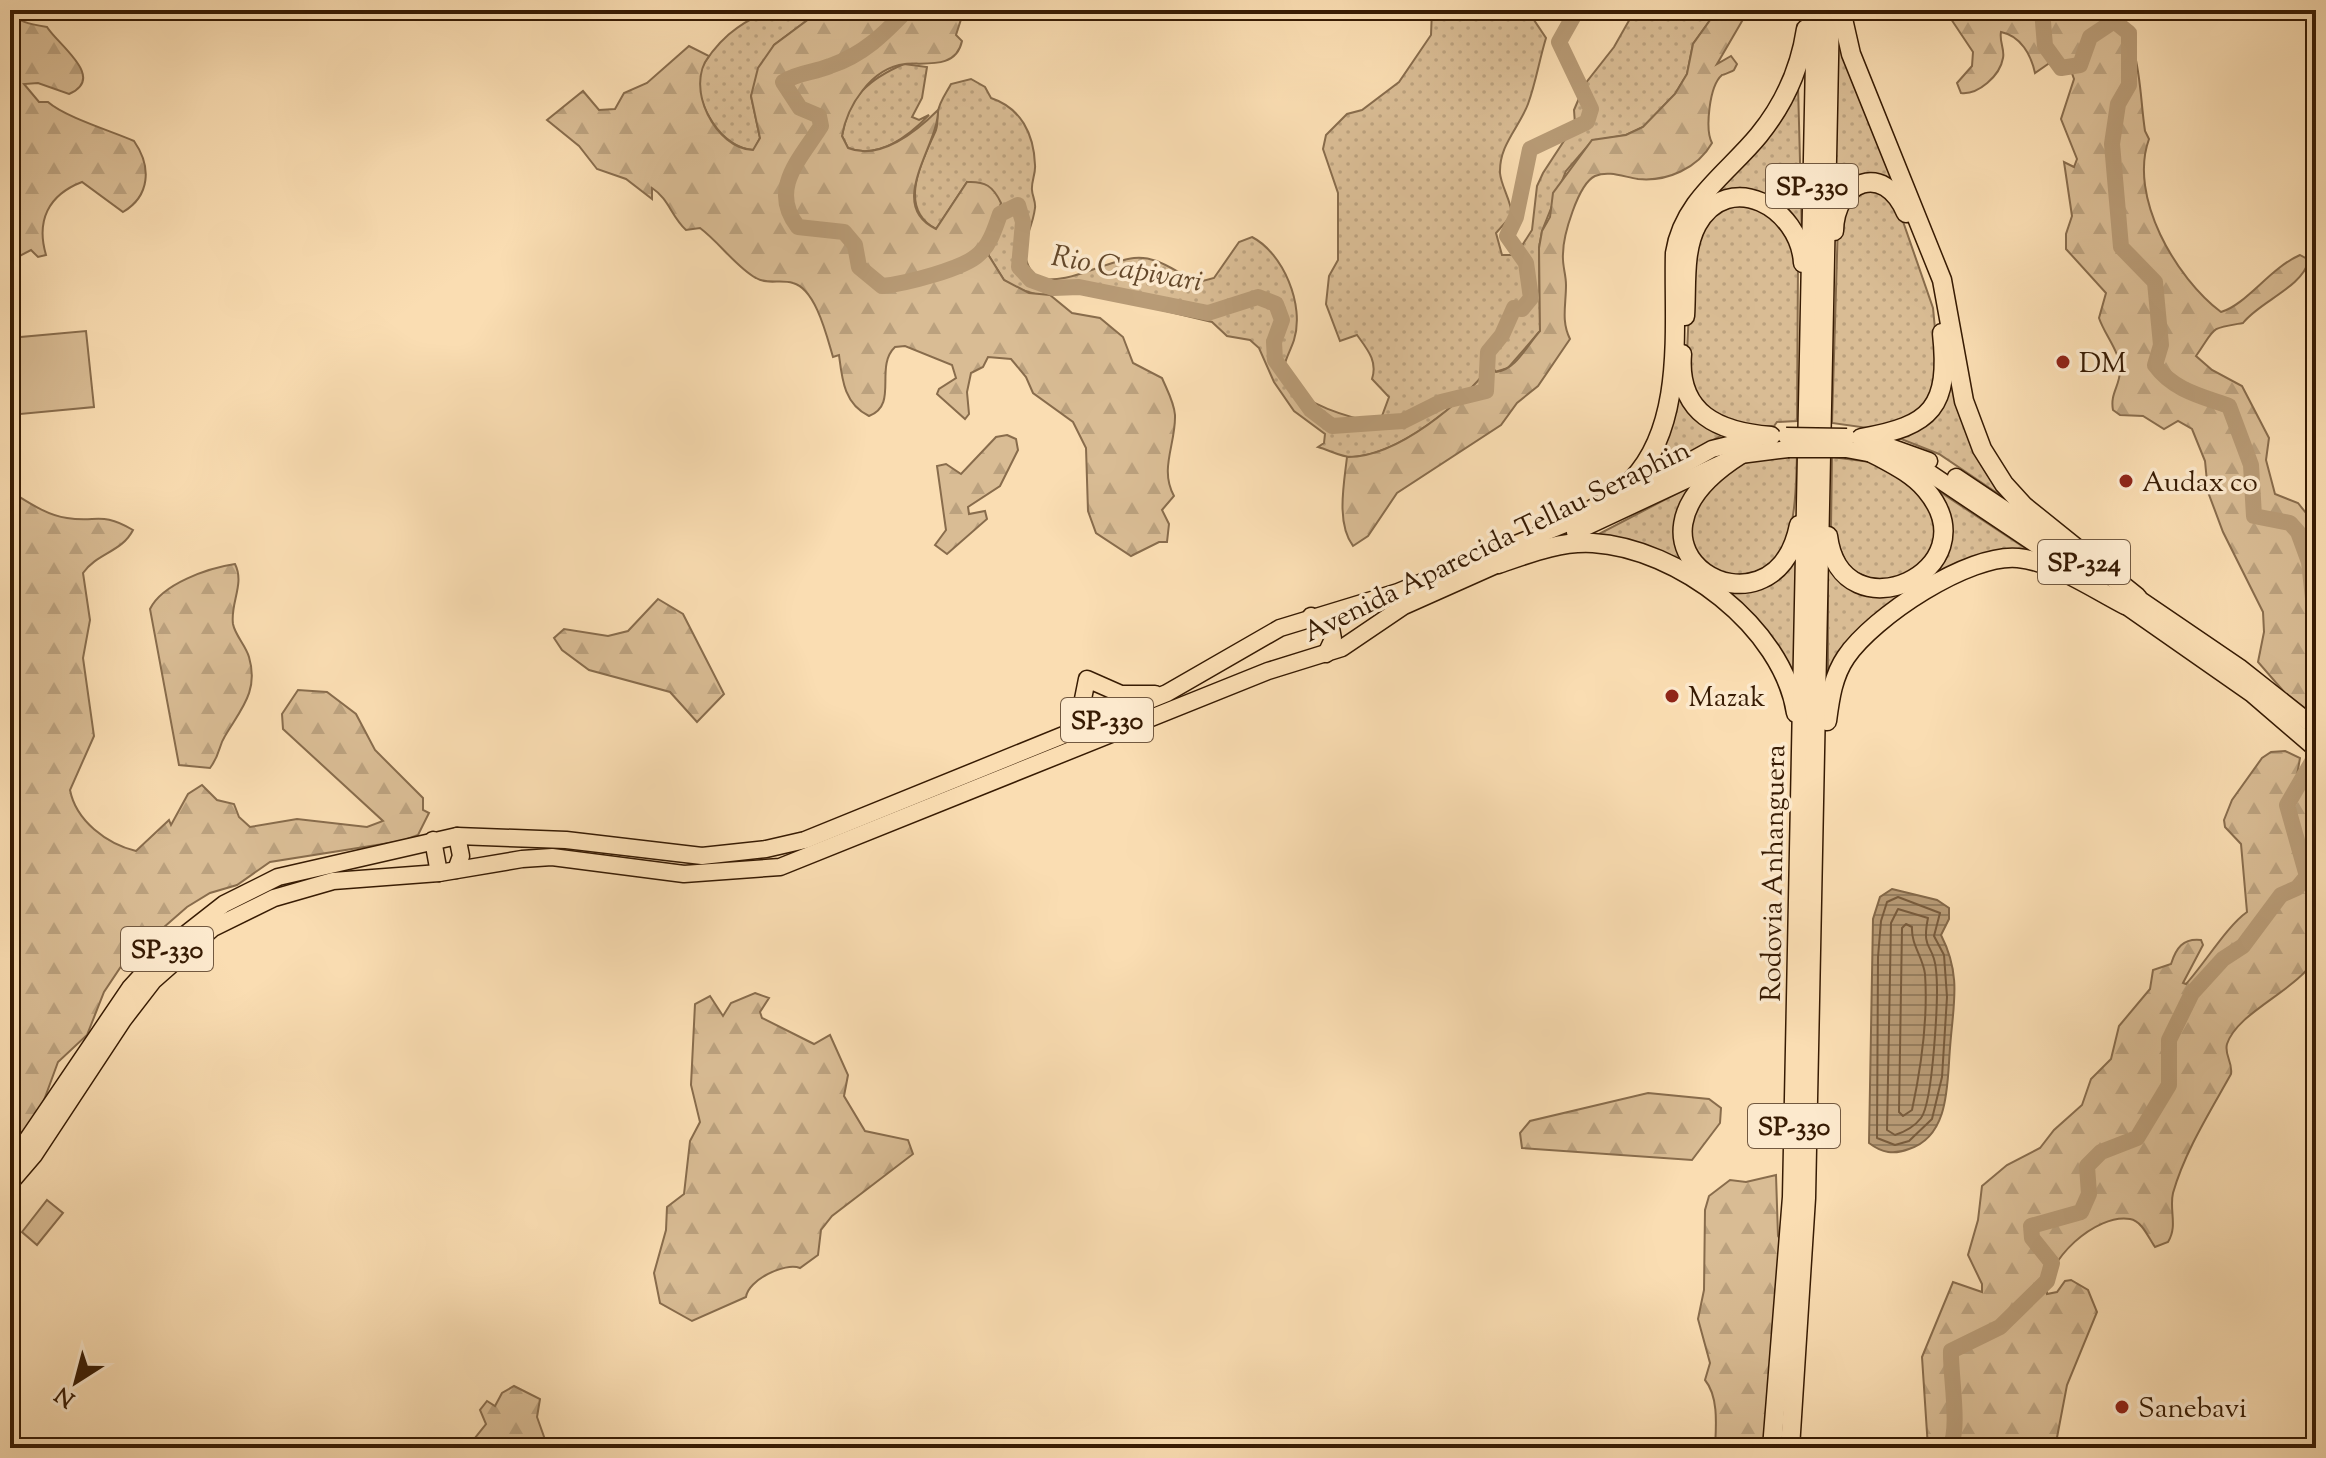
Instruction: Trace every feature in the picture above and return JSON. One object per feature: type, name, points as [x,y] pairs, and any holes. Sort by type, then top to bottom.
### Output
[{"type":"highway","points":[[1576,520],[1631,481],[1656,443],[1669,393],[1675,253],[1680,230],[1697,202],[1758,136],[1785,97],[1799,65],[1808,10]]},
{"type":"highway","name":"Rodovia Anhanguera","points":[[1814,484],[1806,362],[1816,10]]},
{"type":"highway","name":"Rodovia Anhanguera","points":[[1790,1448],[1806,1198],[1814,484],[1824,333],[1830,10]]},
{"type":"highway","points":[[1841,10],[1847,43],[1942,280],[1964,401],[1982,449],[2004,484],[2024,506],[2131,601]]},
{"type":"highway","points":[[1824,333],[1830,310],[1837,206],[1854,187],[1868,183],[1886,185],[1904,209],[1934,290],[1944,371],[1935,401],[1917,422],[1893,434],[1856,444]]},
{"type":"highway","points":[[1781,440],[1733,431],[1709,421],[1699,412],[1685,387],[1681,364],[1690,243],[1699,222],[1718,204],[1733,199],[1754,199],[1774,208],[1792,226],[1802,254],[1806,362]]},
{"type":"highway","points":[[1814,484],[1829,547],[1846,573],[1872,588],[1887,589],[1917,579],[1933,563],[1941,543],[1941,522],[1936,504],[1912,477],[1856,444]]},
{"type":"highway","points":[[1740,455],[1698,487],[1682,518],[1687,551],[1698,567],[1716,580],[1740,585],[1763,579],[1775,571],[1794,545],[1814,484]]},
{"type":"highway","points":[[1498,564],[1559,545],[1590,543],[1623,547],[1670,565],[1737,612],[1764,639],[1786,677],[1795,710],[1808,808]]},
{"type":"highway","points":[[1808,808],[1829,702],[1842,663],[1870,631],[1935,585],[1976,563],[2017,558],[2046,565],[2131,601]]},
{"type":"highway","name":"Rodovia Anhanguera","points":[[1772,1448],[1792,1197],[1808,808]]},
{"type":"main road","name":"Avenida Aparecida Tellau Seraphin","points":[[10,1165],[130,988],[200,921],[235,898],[278,877],[457,836],[566,840],[702,856],[766,849],[805,840],[1167,693],[1208,672],[1268,633],[1311,616],[1398,592],[1576,520],[1640,490],[1712,449],[1781,440]]},
{"type":"main road","name":"Avenida Aparecida Tellau Seraphin","points":[[10,1183],[34,1155],[136,1000],[197,940],[251,907],[304,887],[358,877],[448,872],[552,857],[684,874],[780,867],[1268,671],[1342,648],[1404,606],[1740,455],[1781,440]]},
{"type":"main road","points":[[1781,440],[1856,444]]},
{"type":"main road","name":"SP-324","points":[[1856,444],[1922,468],[2131,601],[2252,694],[2306,727],[2316,749]]},
{"type":"main road","points":[[1311,616],[1331,628],[1333,639],[1326,654]]},
{"type":"main road","points":[[1077,729],[1083,713],[1087,679],[1121,694],[1167,693]]},
{"type":"main road","points":[[433,840],[448,872],[461,856],[457,836]]},
{"type":"green space","points":[[10,10],[24,22],[47,27],[82,71],[83,79],[79,87],[69,94],[38,83],[24,84],[39,102],[48,102],[77,118],[134,141],[146,171],[139,198],[123,212],[82,182],[70,187],[53,202],[44,220],[46,255],[38,257],[31,250],[10,261]]},
{"type":"green space","points":[[772,10],[821,10],[774,45],[751,96],[760,138],[754,150],[742,148],[731,142],[713,123],[701,98],[698,74],[712,52],[729,34]]},
{"type":"green space","points":[[821,10],[964,10],[956,35],[962,41],[953,57],[938,63],[905,64],[882,73],[855,101],[842,136],[848,148],[860,151],[885,147],[909,135],[938,110],[914,190],[915,205],[921,218],[936,229],[967,182],[988,186],[1001,203],[987,242],[989,256],[1004,280],[1029,293],[1050,295],[1072,313],[1100,318],[1123,337],[1133,363],[1162,378],[1175,415],[1168,466],[1174,496],[1162,510],[1169,524],[1167,542],[1159,542],[1131,556],[1096,533],[1088,511],[1086,448],[1073,422],[1033,393],[1026,377],[1011,359],[988,357],[983,367],[971,373],[967,392],[969,414],[965,419],[937,394],[939,389],[956,378],[952,365],[905,346],[895,347],[886,365],[883,403],[878,411],[869,416],[861,411],[849,398],[839,355],[833,357],[814,304],[801,287],[788,282],[761,280],[749,274],[700,228],[686,230],[652,188],[652,199],[626,179],[597,169],[579,146],[547,120],[583,91],[599,110],[615,109],[624,93],[647,83],[689,46],[709,56],[702,69],[700,84],[702,100],[716,128],[739,147],[753,150],[760,138],[751,96],[758,68],[774,45]]},
{"type":"green space","points":[[1432,10],[1543,10],[1532,17],[1546,38],[1533,88],[1524,113],[1506,145],[1501,163],[1501,178],[1512,215],[1496,233],[1502,255],[1516,255],[1532,230],[1537,186],[1543,173],[1575,124],[1574,110],[1585,84],[1614,47],[1635,10],[1709,10],[1713,16],[1693,44],[1687,74],[1675,94],[1643,127],[1626,135],[1592,141],[1566,171],[1542,231],[1539,248],[1540,331],[1508,368],[1495,372],[1491,365],[1448,409],[1411,436],[1391,446],[1353,457],[1318,447],[1324,443],[1325,434],[1294,411],[1274,382],[1259,348],[1250,340],[1227,336],[1212,322],[1141,305],[1116,291],[1087,287],[1042,296],[1015,288],[1004,280],[989,256],[987,242],[999,216],[967,182],[936,229],[924,220],[917,209],[916,183],[936,130],[940,105],[951,84],[971,79],[985,87],[991,98],[1018,115],[1029,133],[1034,154],[1032,190],[1035,208],[1024,249],[1035,278],[1060,279],[1122,260],[1143,258],[1159,262],[1199,282],[1214,278],[1239,242],[1252,237],[1282,267],[1294,296],[1297,326],[1283,381],[1316,403],[1379,424],[1389,397],[1372,379],[1373,361],[1357,335],[1340,341],[1326,304],[1329,276],[1338,260],[1338,193],[1323,149],[1326,135],[1347,114],[1362,110],[1399,82],[1431,35]]},
{"type":"green space","points":[[1737,10],[1745,10],[1745,16],[1717,64],[1731,56],[1737,64],[1734,70],[1722,75],[1714,88],[1709,119],[1712,143],[1706,152],[1681,172],[1670,176],[1638,179],[1606,174],[1589,181],[1573,211],[1564,246],[1565,319],[1570,339],[1538,386],[1517,403],[1501,425],[1397,493],[1368,536],[1353,546],[1344,526],[1343,515],[1347,457],[1366,455],[1407,438],[1446,411],[1491,365],[1496,372],[1503,370],[1521,356],[1540,331],[1539,248],[1542,231],[1550,217],[1553,193],[1592,140],[1626,135],[1643,127],[1675,94],[1687,74],[1693,44],[1713,16],[1731,18]]},
{"type":"green space","points":[[1922,10],[2116,10],[2132,46],[2138,71],[2145,131],[2149,139],[2144,162],[2145,186],[2151,210],[2160,234],[2188,279],[2221,312],[2240,302],[2289,261],[2300,255],[2309,260],[2298,279],[2243,323],[2214,330],[2196,356],[2212,370],[2242,386],[2269,438],[2266,460],[2275,494],[2298,503],[2314,523],[2316,717],[2285,693],[2258,662],[2264,632],[2263,612],[2223,532],[2208,492],[2205,461],[2192,429],[2178,421],[2164,429],[2143,416],[2120,415],[2113,410],[2120,365],[2099,318],[2106,293],[2066,249],[2066,234],[2072,216],[2064,162],[2074,167],[2077,159],[2061,119],[2074,79],[2069,65],[2051,62],[2035,73],[2024,47],[2001,32],[2003,55],[1998,71],[1981,88],[1961,93],[1957,83],[1972,66],[1973,52],[1951,19]]},
{"type":"green space","points":[[1837,34],[1898,183],[1874,174],[1835,191]]},
{"type":"green space","points":[[904,64],[927,67],[922,98],[912,117],[919,120],[929,115],[892,144],[870,151],[848,148],[842,136],[855,100],[871,83]]},
{"type":"green space","points":[[1798,85],[1802,237],[1767,200],[1691,216]]},
{"type":"green space","points":[[1878,188],[1898,207],[1933,308],[1939,371],[1925,409],[1882,430],[1832,423],[1838,222],[1852,194]]},
{"type":"green space","points":[[1740,202],[1778,217],[1798,261],[1797,421],[1777,422],[1774,426],[1734,428],[1694,398],[1687,353],[1691,266],[1708,216]]},
{"type":"green space","points":[[86,331],[94,407],[10,415],[10,338]]},
{"type":"green space","points":[[1679,364],[1722,435],[1648,476],[1642,474]]},
{"type":"green space","points":[[1948,369],[1974,451],[2000,495],[1939,454],[1896,437],[1914,429]]},
{"type":"green space","points":[[1007,435],[1016,439],[1018,450],[1000,486],[968,507],[969,514],[985,511],[987,519],[947,554],[935,545],[946,530],[937,466],[946,464],[961,474],[996,437]]},
{"type":"green space","points":[[1797,456],[1790,530],[1767,570],[1724,577],[1697,558],[1686,526],[1718,478],[1740,464]]},
{"type":"green space","points":[[1832,457],[1878,463],[1894,471],[1928,500],[1936,536],[1924,567],[1883,585],[1848,568],[1831,526]]},
{"type":"green space","points":[[1693,485],[1680,507],[1677,531],[1724,589],[1796,552],[1796,685],[1747,614],[1595,536]]},
{"type":"green space","points":[[1931,486],[2034,554],[1974,559],[1828,674],[1828,556],[1864,592],[1938,563]]},
{"type":"green space","points":[[10,491],[52,514],[77,519],[106,519],[133,530],[123,543],[83,573],[90,620],[83,658],[94,736],[70,790],[79,812],[94,830],[114,843],[136,851],[169,820],[171,825],[188,794],[202,785],[217,800],[234,804],[239,817],[250,827],[297,819],[367,827],[383,821],[283,729],[282,714],[298,690],[327,692],[356,714],[375,750],[423,798],[423,810],[429,813],[418,835],[402,841],[270,862],[237,885],[210,893],[187,907],[124,962],[104,992],[87,1035],[58,1062],[40,1111],[10,1147]]},
{"type":"green space","points":[[235,564],[238,586],[233,624],[249,657],[250,690],[210,768],[179,765],[150,609],[175,585],[199,573]]},
{"type":"green space","points":[[658,599],[683,614],[724,694],[697,722],[670,692],[589,670],[562,650],[554,638],[564,629],[608,636],[628,631]]},
{"type":"green space","points":[[2285,751],[2300,758],[2296,781],[2316,769],[2316,957],[2296,980],[2233,1032],[2227,1044],[2231,1074],[2178,1177],[2173,1193],[2173,1224],[2168,1242],[2155,1247],[2138,1223],[2130,1219],[2117,1219],[2088,1231],[2063,1254],[2054,1268],[2048,1281],[2047,1294],[2057,1292],[2065,1281],[2071,1280],[2088,1290],[2097,1312],[2067,1385],[2055,1448],[1928,1448],[1922,1357],[1953,1282],[1982,1292],[1982,1284],[1968,1255],[1978,1220],[1982,1186],[2007,1165],[2040,1148],[2054,1130],[2082,1105],[2091,1079],[2111,1059],[2119,1026],[2150,989],[2153,970],[2171,964],[2175,953],[2185,942],[2201,940],[2203,945],[2183,983],[2186,984],[2247,912],[2241,844],[2225,827],[2224,820],[2232,800],[2262,758],[2271,752]]},
{"type":"green space","points":[[755,993],[769,998],[760,1012],[762,1018],[814,1044],[830,1035],[848,1075],[844,1096],[865,1131],[908,1140],[913,1154],[832,1216],[821,1230],[818,1255],[800,1268],[786,1268],[768,1274],[753,1284],[746,1297],[692,1321],[660,1303],[654,1273],[666,1230],[667,1207],[684,1194],[690,1141],[700,1122],[691,1085],[695,1004],[710,996],[723,1016],[731,1003]]},
{"type":"green space","points":[[1648,1093],[1709,1099],[1721,1108],[1720,1123],[1692,1160],[1522,1148],[1520,1133],[1530,1121]]},
{"type":"green space","points":[[1776,1175],[1778,1236],[1782,1242],[1769,1448],[1715,1448],[1715,1403],[1705,1380],[1710,1363],[1698,1319],[1704,1290],[1705,1210],[1709,1196],[1730,1180],[1746,1182]]},
{"type":"green space","points":[[47,1200],[63,1213],[37,1245],[22,1232]]},
{"type":"green space","points":[[514,1386],[540,1399],[537,1417],[548,1448],[467,1448],[486,1424],[480,1410],[487,1401],[495,1406],[502,1393]]},
{"type":"water","points":[[1892,889],[1937,900],[1949,908],[1949,919],[1941,935],[1954,977],[1944,1107],[1932,1133],[1922,1142],[1898,1152],[1883,1151],[1869,1143],[1873,919],[1880,897]]},
{"type":"waterway","name":"Rio Capivari","points":[[907,10],[853,56],[783,82],[800,108],[819,116],[821,126],[797,162],[787,187],[786,200],[798,227],[844,232],[855,245],[859,267],[882,286],[933,275],[971,260],[986,246],[1000,214],[1018,205],[1023,222],[1019,267],[1031,280],[1053,288],[1079,287],[1208,313],[1258,297],[1276,304],[1282,320],[1274,342],[1275,360],[1311,410],[1332,426],[1403,421],[1441,402],[1486,391],[1488,352],[1502,335],[1514,308],[1522,309],[1531,298],[1526,263],[1507,236],[1516,217],[1530,149],[1587,122],[1591,109],[1559,42],[1577,10]]},
{"type":"waterway","name":"Rio Capivari","points":[[2042,10],[2045,46],[2061,68],[2080,65],[2090,37],[2114,21],[2129,33],[2129,85],[2118,104],[2112,144],[2121,247],[2155,282],[2161,345],[2155,365],[2179,386],[2229,406],[2251,465],[2254,516],[2290,523],[2298,532],[2309,562],[2316,625]]},
{"type":"waterway","name":"Rio Capivari","points":[[1949,1448],[1955,1416],[1951,1351],[2000,1327],[2047,1281],[2052,1263],[2032,1238],[2031,1226],[2081,1212],[2089,1194],[2087,1166],[2101,1152],[2137,1138],[2169,1085],[2169,1040],[2192,993],[2223,959],[2243,946],[2281,895],[2297,888],[2307,876],[2287,805],[2316,755]]},
{"type":"place","name":"DM","points":[[2063,362]]},
{"type":"place","name":"Audax co","points":[[2126,481]]},
{"type":"place","name":"Mazak","points":[[1672,696]]},
{"type":"place","name":"Sanebavi","points":[[2122,1407]]}]
